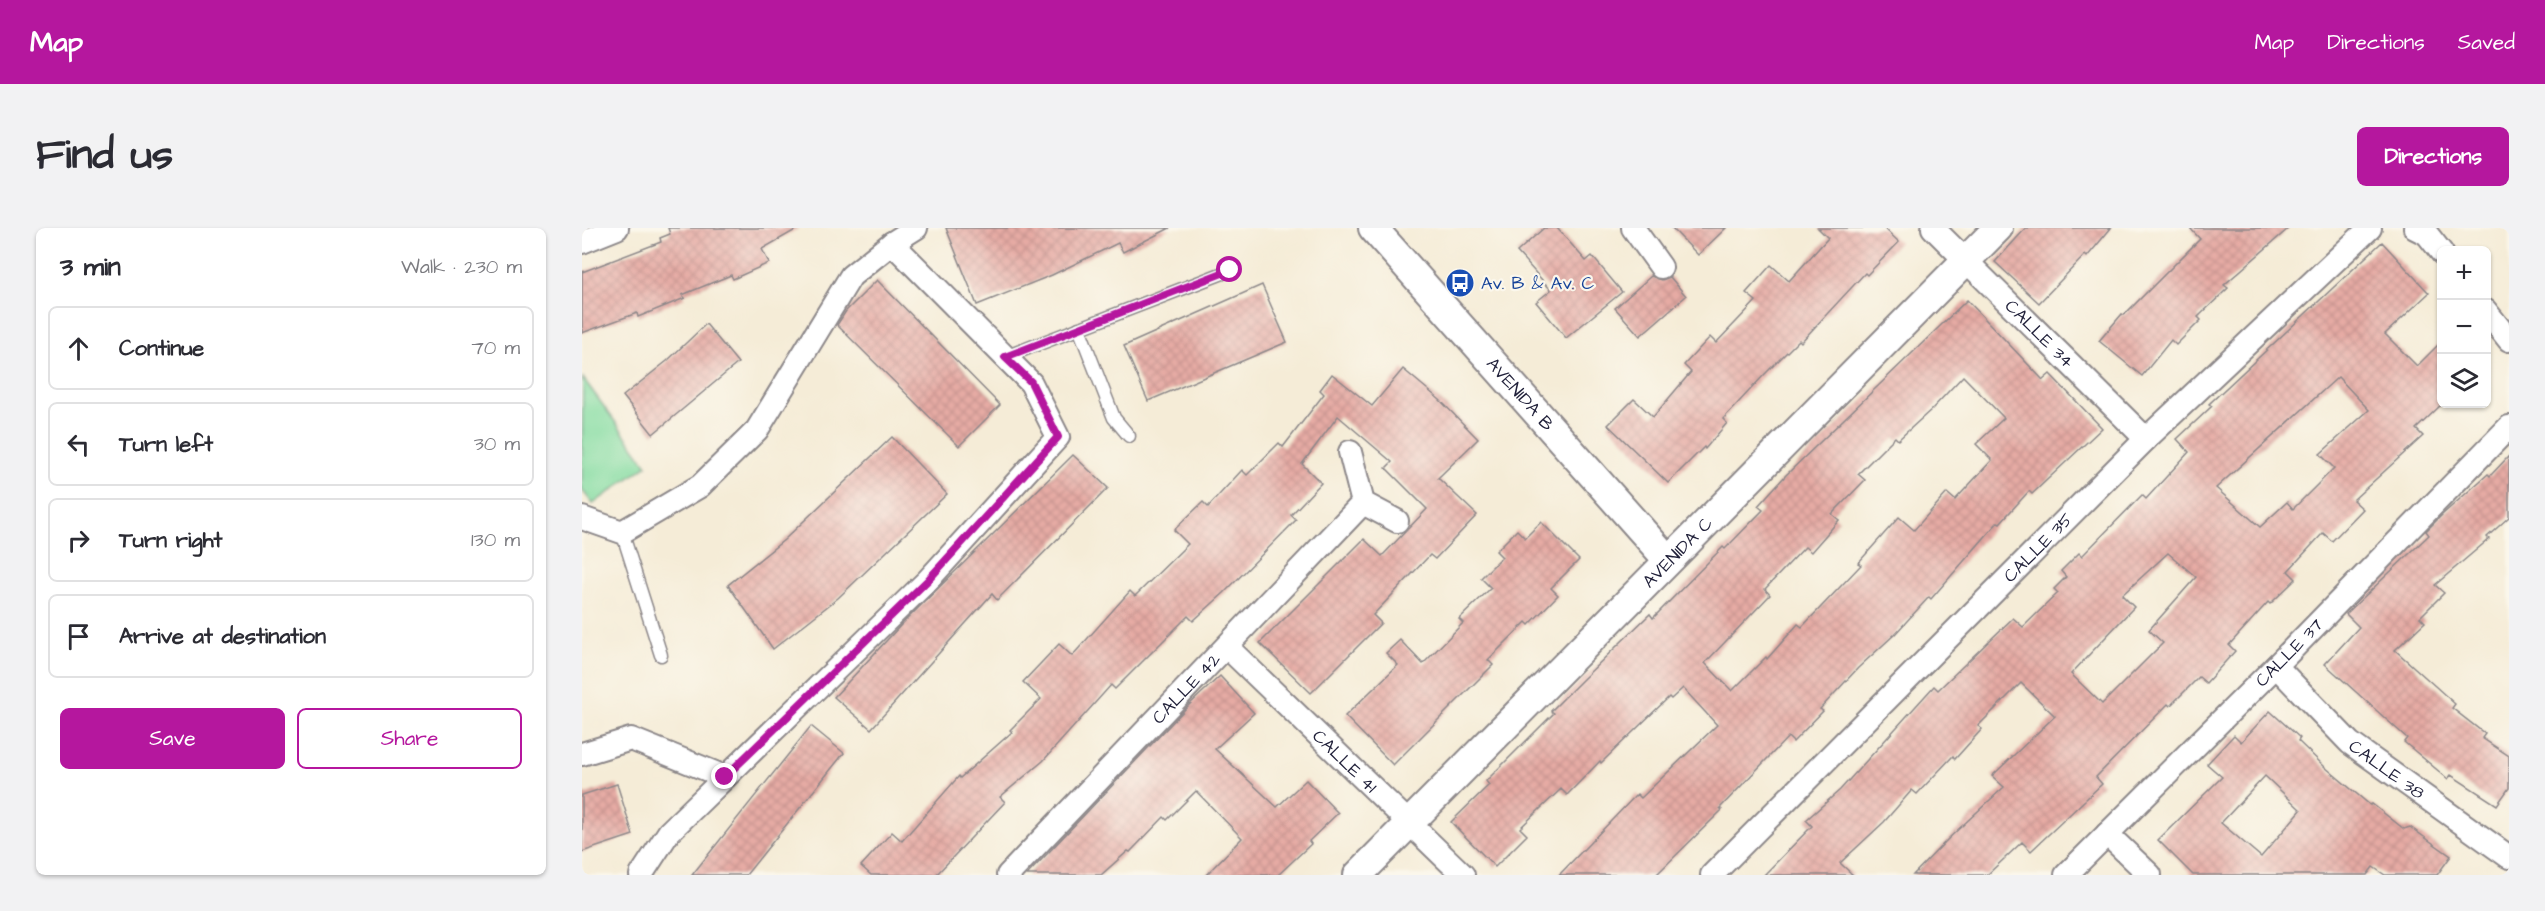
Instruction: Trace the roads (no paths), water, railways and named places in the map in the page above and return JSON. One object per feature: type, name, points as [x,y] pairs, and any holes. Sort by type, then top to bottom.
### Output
[{"type":"street","points":[[582,242],[617,228]]},
{"type":"street","points":[[582,518],[622,532],[700,486],[757,430],[851,276],[892,243],[916,228]]},
{"type":"street","name":"AVENIDA B","points":[[1373,228],[1668,560]]},
{"type":"street","name":"CALLE 34","points":[[1933,228],[2146,439]]},
{"type":"street","name":"AVENIDA C","points":[[1358,875],[1998,228]]},
{"type":"street","name":"CALLE 35","points":[[1712,875],[2146,439],[2370,228]]},
{"type":"street","points":[[2415,228],[2427,234],[2437,247]]},
{"type":"street","points":[[1637,229],[1661,267]]},
{"type":"street","points":[[641,875],[669,832],[928,580],[1058,437],[1031,382],[892,243]]},
{"type":"street","points":[[2491,316],[2509,340]]},
{"type":"street","name":"CALLE 37","points":[[2066,875],[2276,666],[2509,427]]},
{"type":"street","points":[[1350,452],[1364,503],[1397,521]]},
{"type":"street","name":"CALLE 42","points":[[1008,875],[1364,503]]},
{"type":"street","name":"CALLE 41","points":[[1227,647],[1463,875]]},
{"type":"street","name":"CALLE 38","points":[[2276,666],[2350,743],[2509,857]]},
{"type":"street","points":[[582,754],[631,739],[725,777]]},
{"type":"street","points":[[2107,834],[2150,875]]},
{"type":"lane","points":[[1005,357],[1230,270]]},
{"type":"lane","points":[[1079,328],[1114,418],[1129,436]]},
{"type":"lane","points":[[622,532],[661,656]]},
{"type":"place","name":"Av. B & Av. C","points":[[1460,283]]}]
